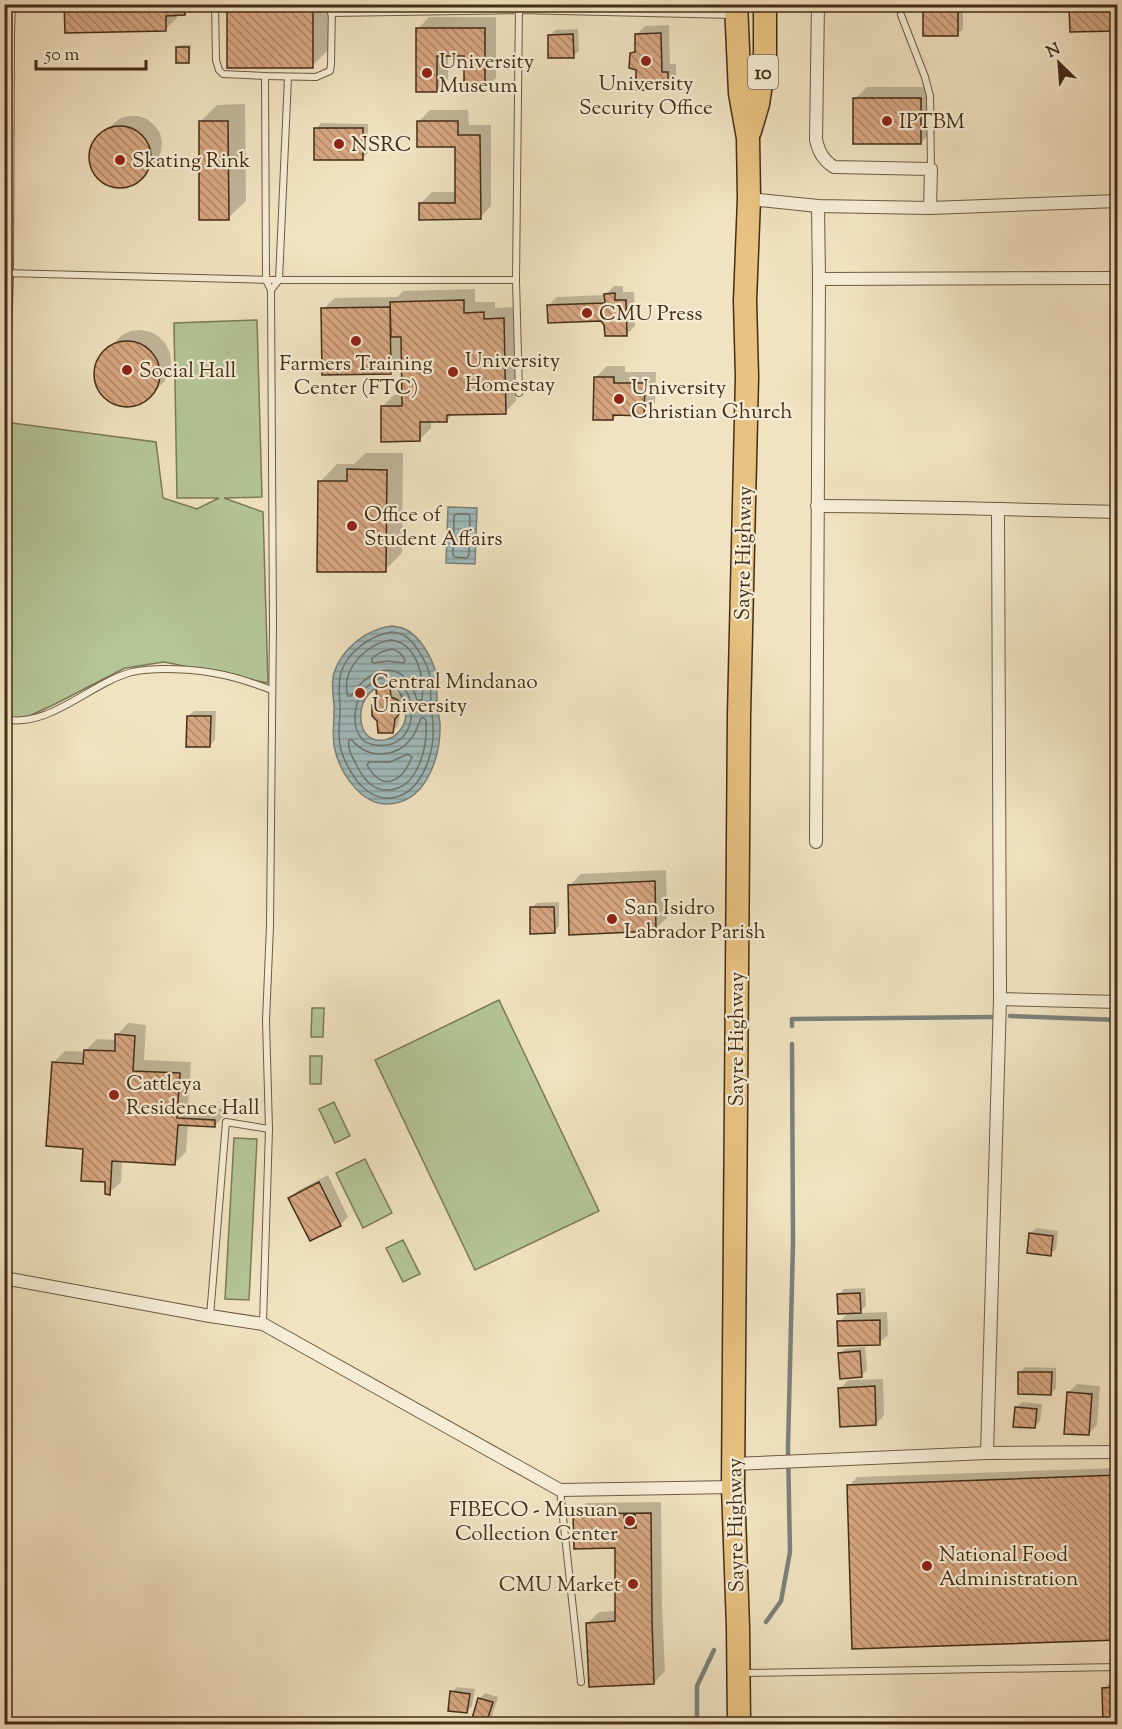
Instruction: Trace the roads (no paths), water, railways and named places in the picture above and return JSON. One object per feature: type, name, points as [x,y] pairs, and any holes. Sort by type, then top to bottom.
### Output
[{"type":"highway","name":"Sayre Highway","points":[[748,138],[758,104],[765,57],[765,4]]},
{"type":"highway","name":"Sayre Highway","points":[[736,18],[740,93],[748,138],[749,199],[739,715],[733,1464],[739,1725]]},
{"type":"highway","points":[[736,18],[744,41],[752,43],[765,34]]},
{"type":"street","points":[[818,4],[816,140],[819,152],[826,162],[834,167],[931,169],[930,208]]},
{"type":"street","points":[[749,199],[818,206],[930,208],[1118,201]]},
{"type":"street","points":[[816,842],[818,206]]},
{"type":"street","points":[[819,279],[1118,278]]},
{"type":"street","points":[[818,506],[917,506],[1118,512]]},
{"type":"street","points":[[987,1453],[1000,999],[998,510]]},
{"type":"street","points":[[1000,999],[1118,1002]]},
{"type":"street","points":[[4,1278],[263,1324],[560,1490],[733,1487]]},
{"type":"street","points":[[733,1464],[987,1453],[1118,1452]]},
{"type":"lane","points":[[4,357],[8,340],[8,32],[12,4]]},
{"type":"lane","points":[[215,4],[216,60],[219,70],[223,74],[288,77],[316,77],[330,71],[332,4]]},
{"type":"lane","points":[[331,14],[519,7],[736,18]]},
{"type":"lane","points":[[519,7],[516,280],[519,393]]},
{"type":"lane","points":[[901,15],[930,96],[931,169]]},
{"type":"lane","points":[[263,1324],[269,1129],[266,1022],[270,926],[273,465],[271,290],[266,280],[265,76]]},
{"type":"lane","points":[[271,290],[279,280],[288,77]]},
{"type":"lane","points":[[8,274],[266,280],[516,280]]},
{"type":"lane","points":[[4,719],[16,722],[44,716],[110,680],[132,672],[165,669],[219,674],[272,690]]},
{"type":"lane","points":[[210,1316],[226,1122],[269,1129]]},
{"type":"lane","points":[[560,1490],[581,1682]]},
{"type":"lane","points":[[738,1674],[1118,1667]]},
{"type":"water","points":[[448,507],[477,508],[475,564],[446,563]]},
{"type":"water","points":[[392,626],[405,629],[425,648],[436,673],[440,723],[438,750],[434,764],[421,788],[411,797],[385,804],[367,798],[352,785],[341,768],[334,744],[332,685],[338,664],[349,648],[365,636]],"holes":[[[382,684],[391,684],[402,697],[405,719],[401,729],[394,736],[384,740],[375,740],[367,735],[362,726],[362,707],[365,699],[374,689]]]},
{"type":"waterway","points":[[1010,1016],[1118,1020]]},
{"type":"waterway","points":[[792,1026],[792,1019],[995,1017]]},
{"type":"waterway","points":[[766,1622],[781,1601],[790,1552],[788,1447],[793,1243],[792,1044]]},
{"type":"waterway","points":[[697,1724],[697,1686],[714,1650]]},
{"type":"place","name":"University Security Office","points":[[646,61]]},
{"type":"place","name":"University Museum","points":[[427,73]]},
{"type":"place","name":"IPTBM","points":[[887,121]]},
{"type":"place","name":"NSRC","points":[[339,144]]},
{"type":"place","name":"Skating Rink","points":[[120,160]]},
{"type":"place","name":"CMU Press","points":[[587,313]]},
{"type":"place","name":"Farmers Training Center (FTC)","points":[[356,341]]},
{"type":"place","name":"Social Hall","points":[[127,370]]},
{"type":"place","name":"University Homestay","points":[[453,372]]},
{"type":"place","name":"University Christian Church","points":[[619,399]]},
{"type":"place","name":"Office of Student Affairs","points":[[352,526]]},
{"type":"place","name":"Central Mindanao University","points":[[360,693]]},
{"type":"place","name":"San Isidro Labrador Parish","points":[[612,919]]},
{"type":"place","name":"Cattleya Residence Hall","points":[[114,1095]]},
{"type":"place","name":"FIBECO - Musuan Collection Center","points":[[630,1521]]},
{"type":"place","name":"National Food Administration","points":[[927,1566]]},
{"type":"place","name":"CMU Market","points":[[633,1584]]}]
